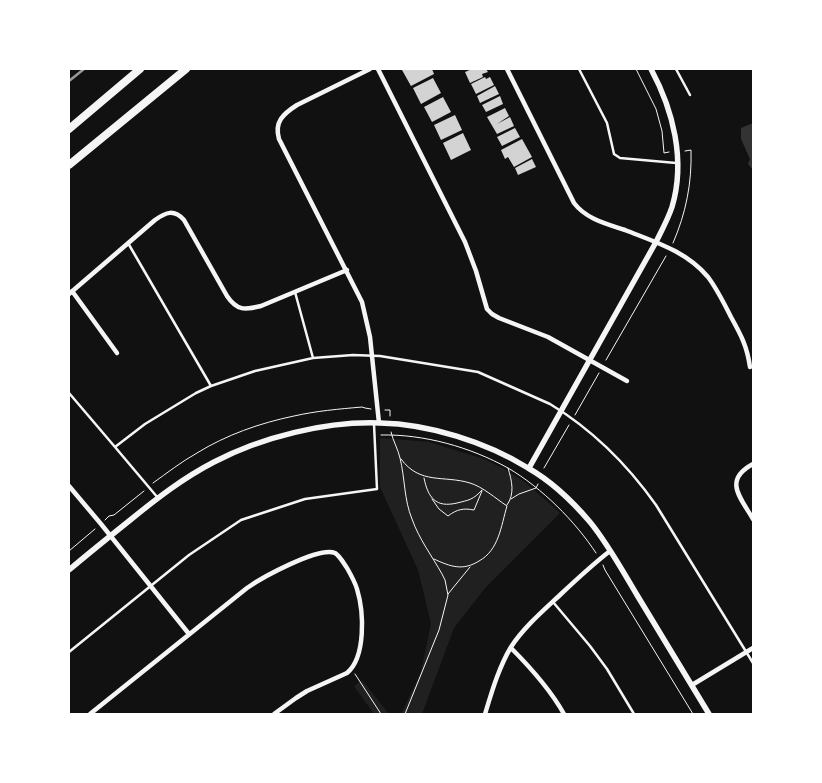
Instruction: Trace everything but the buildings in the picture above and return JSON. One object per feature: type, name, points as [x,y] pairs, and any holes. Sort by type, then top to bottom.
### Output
[{"type":"main road","points":[[69,129],[140,69]]},
{"type":"main road","points":[[69,165],[186,69]]},
{"type":"street","points":[[370,69],[288,110],[279,123],[277,131],[279,139],[358,293],[370,337],[377,423]]},
{"type":"street","points":[[378,69],[465,242],[487,309],[499,318],[541,334],[627,381]]},
{"type":"street","points":[[507,69],[574,204],[590,217],[656,242],[694,263],[708,278],[723,301],[748,352],[750,367]]},
{"type":"street","points":[[529,468],[656,242],[672,208],[677,163],[675,133],[660,86],[651,69]]},
{"type":"street","points":[[117,353],[70,292],[162,215],[174,213],[184,220],[227,296],[236,306],[242,309],[254,308],[347,270]]},
{"type":"street","points":[[69,570],[158,498],[186,478],[234,452],[303,430],[362,423],[408,425],[452,435],[498,452],[541,476],[573,504],[590,523],[610,551],[709,714]]},
{"type":"street","points":[[753,464],[738,476],[736,487],[738,494],[753,519]]},
{"type":"street","points":[[69,486],[189,634]]},
{"type":"street","points":[[485,714],[494,685],[510,648],[553,602],[610,551]]},
{"type":"street","points":[[90,714],[247,588],[270,573],[319,554],[335,554],[340,558],[352,577],[361,605],[359,652],[352,669],[340,677],[307,691],[274,714]]},
{"type":"street","points":[[510,648],[547,688],[564,714]]},
{"type":"street","points":[[692,685],[753,648]]},
{"type":"lane","points":[[580,69],[607,123],[614,154],[620,158],[677,163]]},
{"type":"lane","points":[[676,69],[690,95]]},
{"type":"lane","points":[[128,243],[211,386]]},
{"type":"lane","points":[[295,292],[312,358]]},
{"type":"lane","points":[[115,447],[145,424],[211,386],[255,371],[312,358],[353,355],[372,356],[478,372],[550,404],[601,441],[620,460],[656,505],[753,663]]},
{"type":"lane","points":[[69,393],[158,498]]},
{"type":"lane","points":[[69,652],[189,555],[241,520],[305,498],[377,489],[375,435],[377,423]]},
{"type":"lane","points":[[553,602],[607,669],[634,714]]},
{"type":"path","points":[[636,69],[658,114],[664,152]]},
{"type":"path","points":[[674,239],[681,224],[689,192],[691,150]]},
{"type":"path","points":[[608,358],[665,258]]},
{"type":"path","points":[[375,435],[392,434],[421,438],[454,446],[483,456],[508,468],[536,488],[561,511],[594,550]]},
{"type":"path","points":[[392,434],[400,459],[412,521],[445,580],[448,595]]},
{"type":"path","points":[[400,459],[410,469],[423,476],[470,483],[507,506]]},
{"type":"path","points":[[434,559],[455,567],[470,566],[482,560],[491,552],[511,499],[512,479],[508,468]]},
{"type":"path","points":[[423,476],[429,494],[439,509],[448,516],[465,508],[474,510],[482,490]]},
{"type":"path","points":[[511,499],[536,488]]},
{"type":"path","points":[[429,494],[435,501],[447,505],[473,498],[482,490]]},
{"type":"path","points":[[69,551],[92,532]]},
{"type":"path","points":[[405,714],[439,630],[448,595],[470,566]]},
{"type":"path","points":[[605,568],[693,714]]},
{"type":"path","points":[[352,669],[381,714]]},
{"type":"shaded area","points":[[753,123],[753,170],[748,164],[750,159],[741,139],[741,128]]},
{"type":"shaded area","points":[[380,438],[429,442],[484,459],[525,482],[560,513],[486,587],[454,628],[422,714],[401,714],[421,672],[431,623],[418,570],[380,487]]},
{"type":"shaded area","points":[[362,680],[389,714],[374,714],[354,686]]},
{"type":"railway","points":[[69,81],[84,69]]}]
